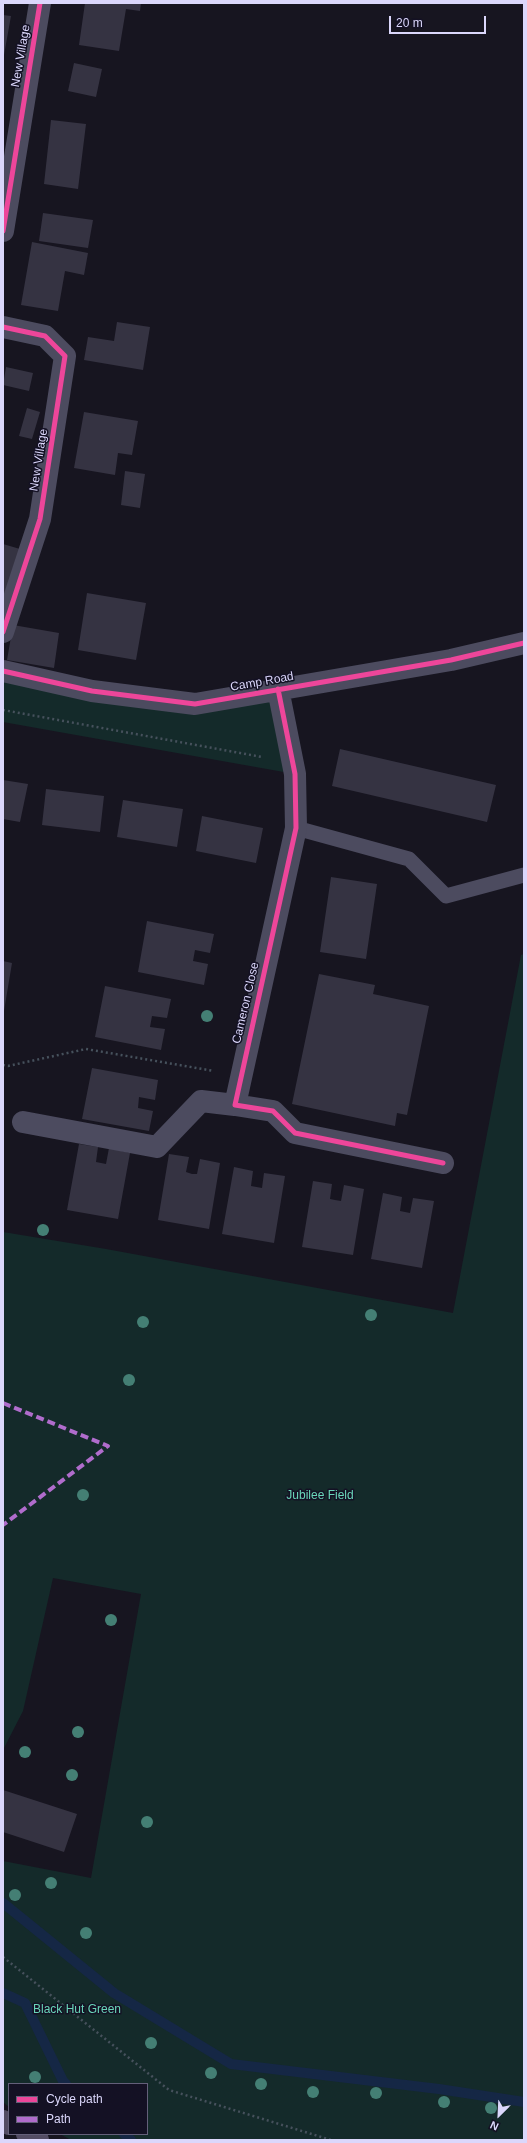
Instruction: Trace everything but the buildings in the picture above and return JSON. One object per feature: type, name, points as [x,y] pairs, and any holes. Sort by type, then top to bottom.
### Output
[{"type":"main road","points":[[29,2135],[38,2140]]},
{"type":"street","name":"New Village","points":[[3,231],[40,3]]},
{"type":"street","name":"New Village","points":[[3,327],[45,336],[65,356],[40,519],[3,632]]},
{"type":"street","name":"Camp Road","points":[[3,671],[92,691],[195,704],[451,660],[524,643]]},
{"type":"street","name":"Cameron Close","points":[[235,1105],[240,1075],[296,828],[295,774],[278,689]]},
{"type":"street","points":[[23,1122],[157,1147],[201,1101],[273,1111],[295,1133],[443,1163]]},
{"type":"lane","points":[[296,828],[409,859],[446,896],[524,875]]},
{"type":"path","points":[[3,710],[292,762]]},
{"type":"path","points":[[3,1065],[8,1066],[86,1049],[240,1075]]},
{"type":"path","points":[[3,1957],[169,2090],[331,2140]]},
{"type":"green space","points":[[3,671],[195,704],[278,689],[295,774],[3,722]]},
{"type":"green space","name":"Jubilee Field","points":[[524,954],[524,2140],[71,2140],[62,2135],[148,2135],[148,2083],[8,2083],[8,2106],[3,2102],[3,1861],[91,1878],[141,1594],[53,1578],[23,1711],[3,1750],[3,1232],[106,1249],[453,1313],[521,955]]},
{"type":"waterway","points":[[3,1903],[114,1993],[231,2064],[439,2089],[524,2102]]},
{"type":"waterway","points":[[3,1993],[25,2003],[65,2083]]},
{"type":"waterway","points":[[125,2135],[131,2140]]},
{"type":"marked path","points":[[3,1403],[108,1446],[3,1525]]},
{"type":"cycle path","points":[[3,231],[40,3]]},
{"type":"cycle path","points":[[3,327],[45,336],[65,356],[40,519],[3,632]]},
{"type":"cycle path","points":[[3,671],[92,691],[195,704],[451,660],[524,643]]},
{"type":"cycle path","points":[[278,689],[295,774],[296,828],[235,1105],[273,1111],[295,1133],[443,1163]]},
{"type":"park label","name":"Black Hut Green","points":[[77,2010]]}]
